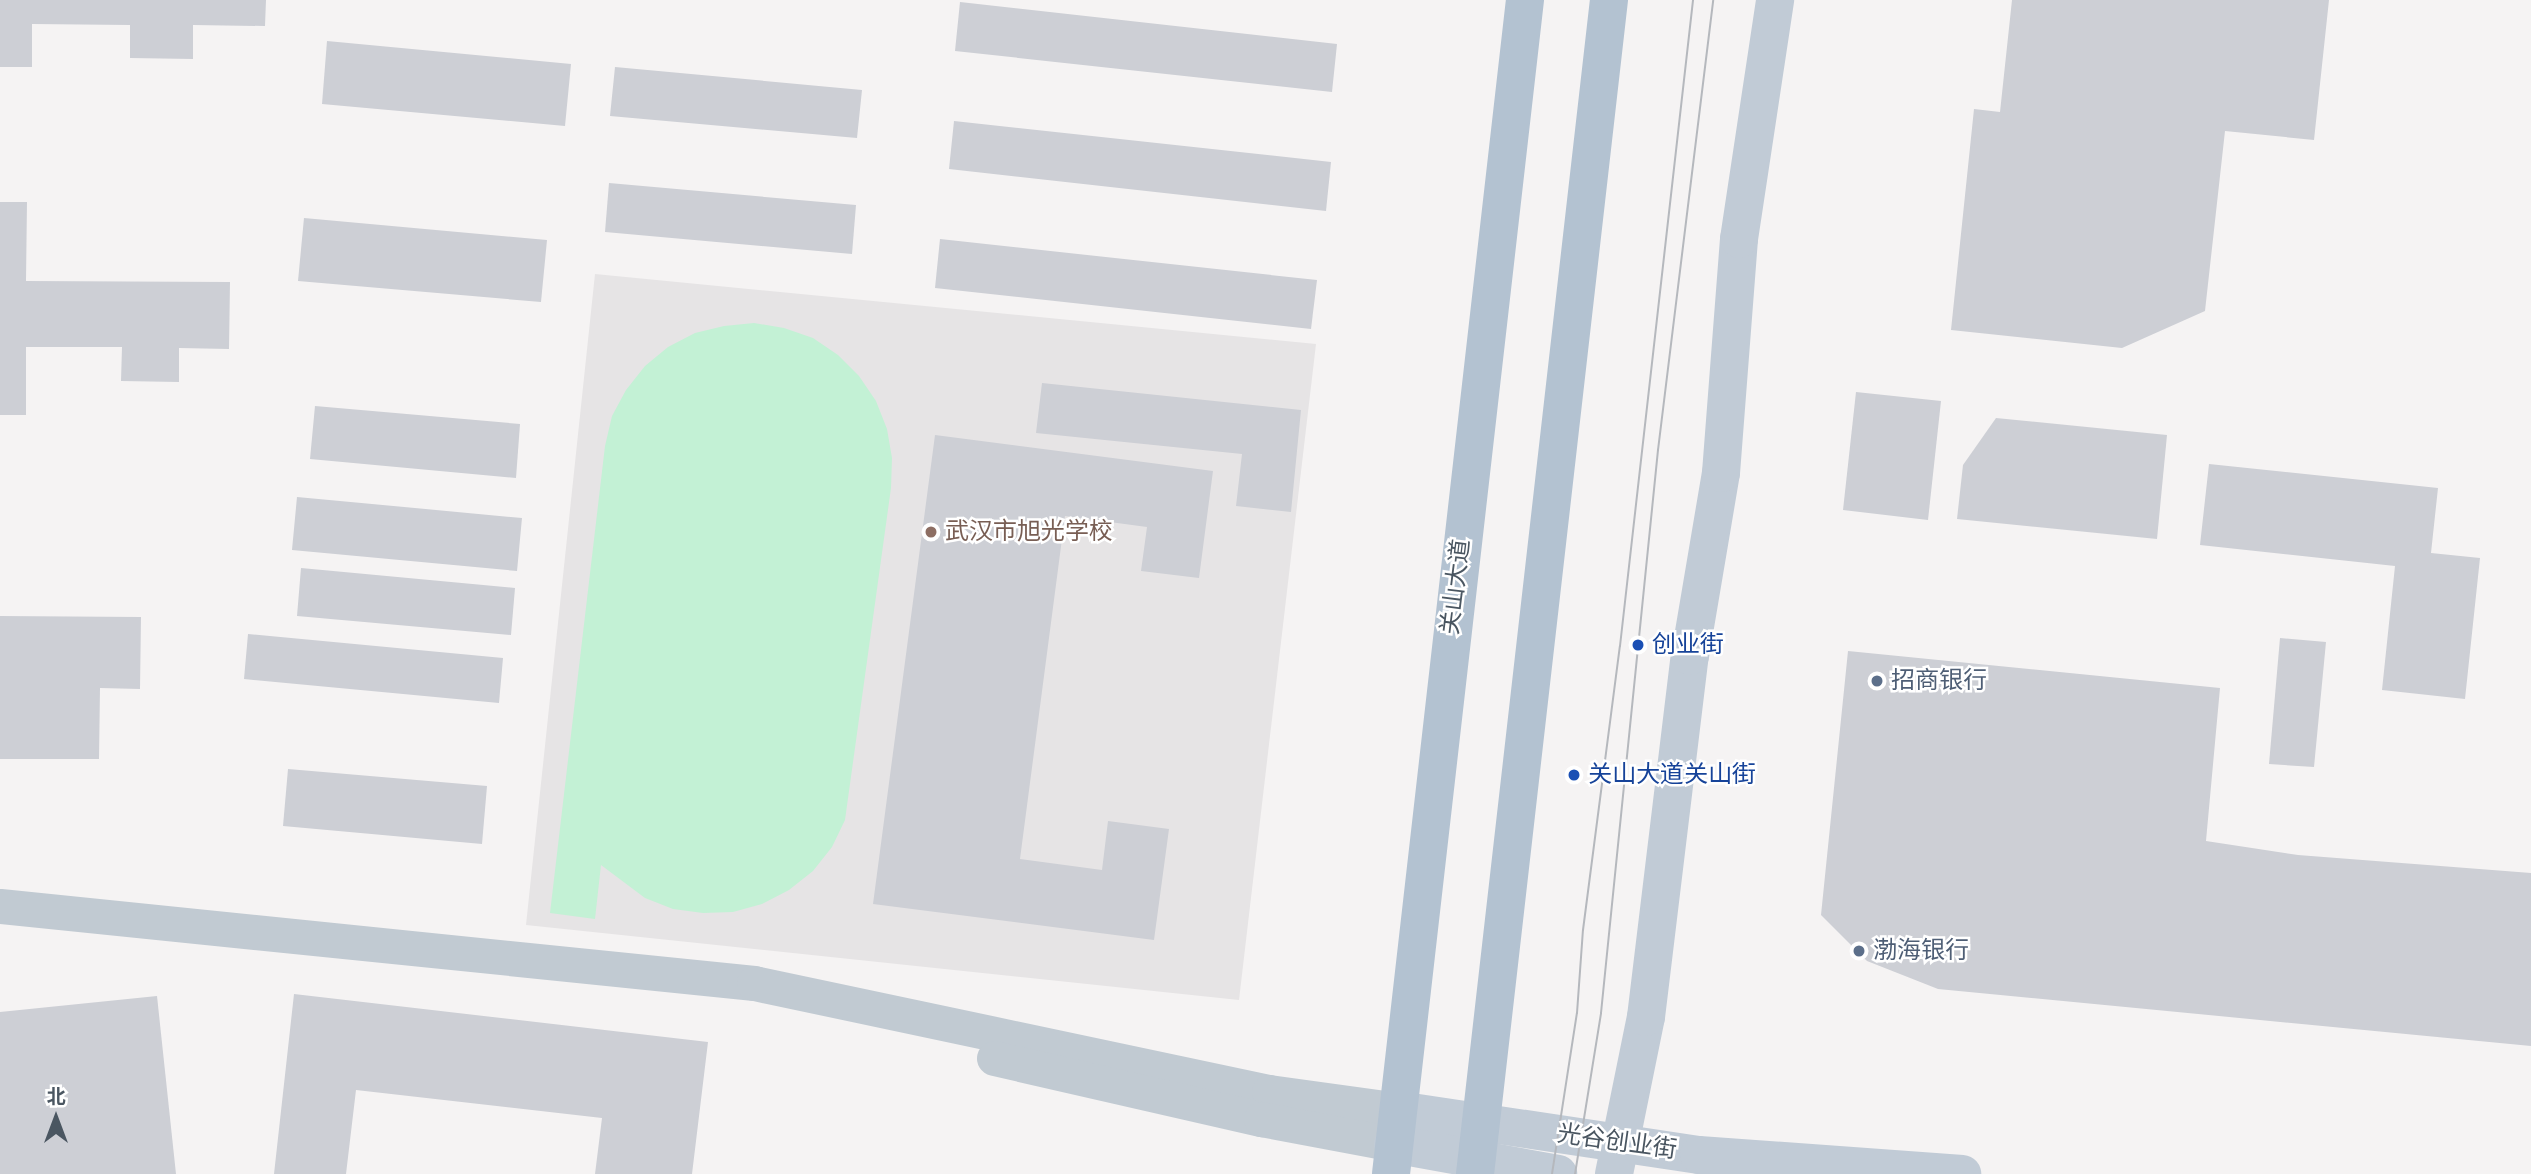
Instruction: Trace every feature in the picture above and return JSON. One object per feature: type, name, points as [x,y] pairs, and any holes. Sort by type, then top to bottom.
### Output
[{"type":"main road","name":"关山大道","points":[[1394,1143],[1525,0]]},
{"type":"main road","points":[[1478,1152],[1609,0]]},
{"type":"main road","points":[[1617,1158],[1646,1017],[1690,656],[1721,473],[1739,239],[1775,0]]},
{"type":"main road","name":"光谷创业街","points":[[1394,1143],[1478,1152],[1617,1158],[1699,1154],[1962,1174]]},
{"type":"main road","name":"光谷创业街","points":[[1478,1152],[1558,1174]]},
{"type":"street","points":[[0,906],[754,983],[1269,1092],[1394,1143]]},
{"type":"street","points":[[0,927],[756,1003],[1261,1119],[1394,1143]]},
{"type":"shaded area","name":"武汉市旭光学校","points":[[595,274],[1316,344],[1239,1000],[526,925]]},
{"type":"green space","points":[[754,323],[784,328],[813,338],[838,355],[859,376],[876,401],[887,429],[892,458],[891,488],[845,820],[832,847],[813,871],[789,890],[762,904],[733,912],[703,913],[673,909],[645,898],[601,865],[595,919],[550,913],[605,446],[612,416],[626,390],[645,366],[668,347],[695,333]]},
{"type":"building","points":[[0,0],[266,0],[265,26],[193,25],[193,59],[130,58],[130,25],[32,24],[32,67],[0,67]]},
{"type":"building","points":[[2012,0],[2329,0],[2314,140],[2225,131],[2205,311],[2122,348],[1951,330],[1974,109],[2000,112]]},
{"type":"building","points":[[960,2],[1337,44],[1332,92],[955,51]]},
{"type":"building","points":[[327,41],[571,64],[565,126],[322,104]]},
{"type":"building","points":[[615,67],[862,90],[857,138],[610,116]]},
{"type":"building","points":[[954,121],[1331,162],[1326,211],[949,169]]},
{"type":"building","points":[[609,183],[856,205],[852,254],[605,232]]},
{"type":"building","points":[[0,202],[27,202],[26,281],[230,282],[229,349],[179,348],[179,382],[121,381],[122,347],[26,347],[26,415],[0,415]]},
{"type":"building","points":[[304,218],[547,240],[541,302],[298,281]]},
{"type":"building","points":[[940,239],[1317,280],[1311,329],[935,288]]},
{"type":"building","points":[[1042,383],[1301,410],[1291,512],[1236,506],[1242,454],[1036,433]]},
{"type":"building","points":[[1856,392],[1941,401],[1928,520],[1843,510]]},
{"type":"building","points":[[315,406],[520,424],[516,478],[310,459]]},
{"type":"building","points":[[1996,418],[2167,435],[2157,539],[1957,519],[1963,465]]},
{"type":"building","points":[[935,435],[1213,471],[1199,578],[1141,571],[1147,527],[1065,516],[1020,859],[1102,870],[1108,821],[1169,829],[1154,940],[873,904]]},
{"type":"building","points":[[2209,464],[2438,488],[2431,553],[2480,558],[2465,699],[2382,690],[2395,566],[2200,545]]},
{"type":"building","points":[[297,497],[522,518],[517,571],[292,550]]},
{"type":"building","points":[[301,568],[515,588],[511,635],[297,616]]},
{"type":"building","points":[[0,616],[141,617],[140,689],[100,688],[99,759],[0,759]]},
{"type":"building","points":[[248,634],[503,658],[499,703],[244,679]]},
{"type":"building","points":[[2280,638],[2326,642],[2314,767],[2269,764]]},
{"type":"building","points":[[1848,651],[2220,688],[2206,841],[2298,855],[2531,873],[2531,1046],[1938,989],[1867,961],[1821,915]]},
{"type":"building","points":[[288,769],[487,786],[482,844],[283,826]]},
{"type":"building","points":[[294,994],[708,1042],[692,1174],[595,1174],[602,1118],[356,1090],[346,1174],[274,1174]]},
{"type":"building","points":[[157,996],[176,1174],[0,1174],[0,1012]]},
{"type":"tram line","points":[[1552,1174],[1577,1013],[1583,930],[1620,646],[1693,0]]},
{"type":"tram line","points":[[1575,1174],[1601,1013],[1658,450],[1713,0]]},
{"type":"place","name":"武汉市旭光学校","points":[[931,532]]},
{"type":"place","name":"创业街","points":[[1638,645]]},
{"type":"place","name":"招商银行","points":[[1877,681]]},
{"type":"place","name":"关山大道关山街","points":[[1574,775]]},
{"type":"place","name":"渤海银行","points":[[1859,951]]}]
